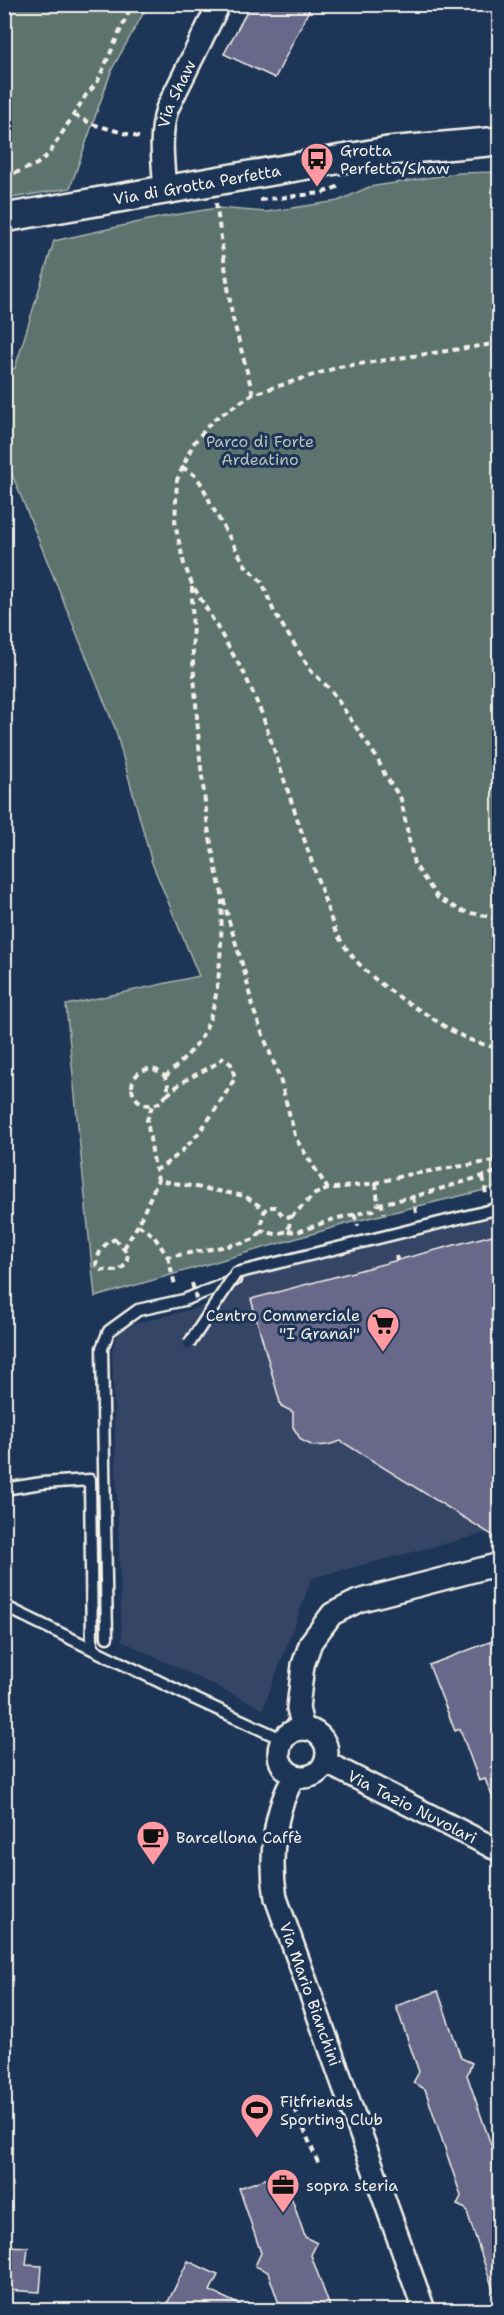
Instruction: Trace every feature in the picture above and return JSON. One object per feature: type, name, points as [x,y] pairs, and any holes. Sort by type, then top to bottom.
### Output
[{"type":"street","name":"Via Shaw","points":[[165,190],[163,122],[167,109],[219,4]]},
{"type":"street","name":"Via di Grotta Perfetta","points":[[4,218],[388,151],[500,141]]},
{"type":"street","points":[[303,1729],[298,1708],[303,1665],[311,1642],[332,1614],[358,1601],[500,1564]]},
{"type":"street","points":[[303,1729],[314,1731],[321,1736],[325,1744],[325,1761],[320,1769],[304,1777],[295,1776],[282,1765],[279,1748],[288,1733],[303,1729]]},
{"type":"street","name":"Via Tazio Nuvolari","points":[[325,1761],[500,1851]]},
{"type":"street","name":"Via Mario Bianchini","points":[[295,1776],[282,1806],[277,1831],[274,1873],[276,1898],[424,2310]]},
{"type":"lane","points":[[189,1344],[236,1274],[500,1210]]},
{"type":"lane","points":[[107,1637],[102,1348],[109,1331],[138,1310],[184,1300],[254,1272],[500,1210]]},
{"type":"lane","points":[[4,1489],[42,1483],[90,1480],[92,1648]]},
{"type":"lane","points":[[4,1606],[282,1740]]},
{"type":"path","points":[[4,175],[37,165],[49,154],[97,83],[132,4]]},
{"type":"path","points":[[74,115],[92,124],[162,143]]},
{"type":"path","points":[[216,199],[232,315],[253,394]]},
{"type":"path","points":[[500,343],[339,368],[253,394],[213,420],[193,444],[182,467],[176,488],[175,524],[184,564],[192,584],[245,675],[262,714],[340,940],[359,965],[389,992],[461,1036],[500,1049]]},
{"type":"path","points":[[182,467],[196,476],[202,485],[245,565],[262,582],[274,612],[311,672],[330,689],[378,758],[385,775],[401,799],[414,864],[438,898],[462,911],[500,919]]},
{"type":"path","points":[[192,584],[193,661],[200,759],[208,828],[222,895],[252,1006],[280,1079],[296,1139],[328,1189]]},
{"type":"path","points":[[165,1077],[190,1052],[206,1027],[218,983],[222,895]]},
{"type":"path","points":[[156,1170],[175,1159],[199,1132],[235,1078],[231,1064],[223,1058],[182,1082],[161,1102],[152,1106],[138,1101],[133,1094],[134,1077],[141,1070],[158,1071],[165,1077],[167,1095]]},
{"type":"path","points":[[124,1248],[138,1225],[158,1180],[147,1120],[152,1106]]},
{"type":"path","points":[[288,1231],[291,1217],[315,1194],[328,1189],[376,1183],[406,1175],[500,1160]]},
{"type":"path","points":[[262,1231],[276,1234],[288,1231],[297,1233],[334,1218],[374,1210],[379,1203],[413,1197],[500,1171]]},
{"type":"path","points":[[158,1180],[245,1196],[264,1209],[276,1207],[283,1216],[291,1217]]},
{"type":"path","points":[[376,1183],[379,1203],[384,1213]]},
{"type":"path","points":[[413,1197],[415,1207]]},
{"type":"path","points":[[168,1257],[254,1239],[262,1231],[264,1209]]},
{"type":"path","points":[[138,1225],[153,1235],[168,1257],[176,1286],[192,1283],[199,1312]]},
{"type":"path","points":[[115,1239],[124,1248],[128,1254],[126,1264],[119,1271],[101,1270],[96,1263],[105,1243],[115,1239]]},
{"type":"path","points":[[291,2099],[319,2165]]},
{"type":"shaded area","points":[[499,1202],[499,1530],[312,1578],[263,1709],[122,1641],[112,1351],[117,1335],[125,1326],[209,1305],[231,1269]]},
{"type":"green space","points":[[5,4],[148,5],[112,69],[70,188],[5,199]]},
{"type":"green space","name":"Parco di Forte Ardeatino","points":[[499,172],[499,1185],[356,1221],[95,1297],[66,1005],[199,976],[152,863],[115,728],[5,457],[5,372],[15,368],[54,241],[162,217],[217,208],[266,212],[338,201],[369,187],[459,173]]},
{"type":"building","points":[[251,4],[312,4],[275,78],[224,54]]},
{"type":"building","name":"Centro Commerciale \"I Granai\"","points":[[500,1233],[500,1540],[341,1441],[313,1446],[301,1440],[293,1427],[293,1412],[281,1406],[251,1299]]},
{"type":"building","points":[[500,1638],[499,1813],[485,1779],[479,1781],[460,1729],[455,1731],[429,1665]]},
{"type":"building","points":[[438,1991],[461,2058],[472,2063],[467,2075],[500,2171],[500,2298],[496,2298],[466,2209],[457,2205],[461,2196],[425,2089],[413,2083],[419,2072],[396,2006]]},
{"type":"building","points":[[283,2173],[305,2237],[317,2243],[311,2255],[331,2310],[281,2310],[268,2272],[255,2266],[261,2253],[239,2188]]},
{"type":"building","points":[[6,2246],[28,2247],[26,2265],[42,2266],[40,2292],[4,2290]]},
{"type":"building","points":[[188,2261],[218,2275],[210,2291],[251,2310],[164,2310]]},
{"type":"place","name":"Grotta Perfetta/Shaw","points":[[317,188]]},
{"type":"place","name":"Centro Commerciale \"I Granai\"","points":[[383,1353]]},
{"type":"place","name":"Barcellona Caffè","points":[[153,1866]]},
{"type":"place","name":"Fitfriends Sporting Club","points":[[257,2139]]},
{"type":"place","name":"sopra steria","points":[[283,2214]]}]
